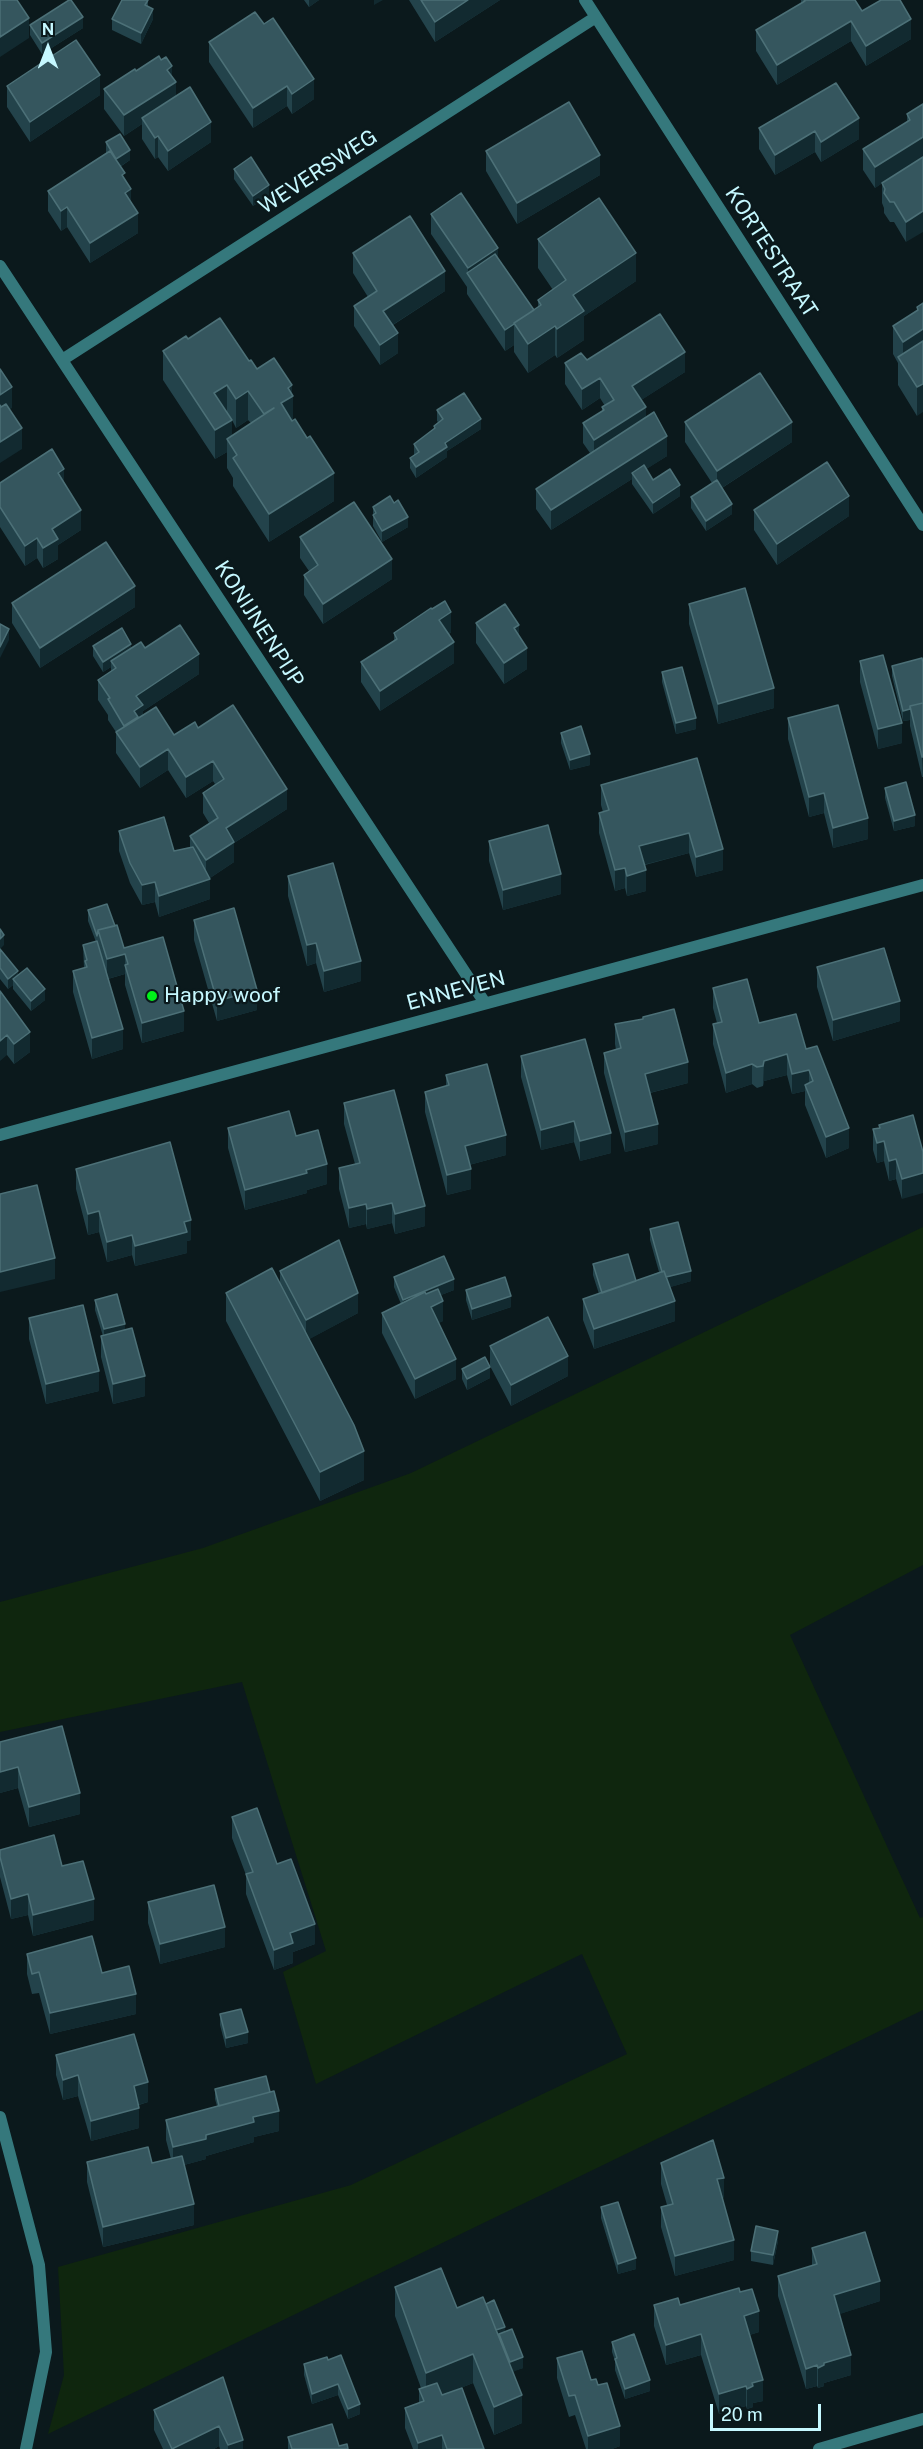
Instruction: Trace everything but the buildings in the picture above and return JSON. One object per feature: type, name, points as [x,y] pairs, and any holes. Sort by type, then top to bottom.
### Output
[{"type":"street","name":"KORTESTRAAT","points":[[585,0],[923,525]]},
{"type":"street","name":"WEVERSWEG","points":[[62,360],[596,17]]},
{"type":"street","name":"KONIJNENPIJP","points":[[0,266],[485,1003]]},
{"type":"street","name":"ENNEVEN","points":[[0,1135],[923,885]]},
{"type":"street","points":[[0,2117],[39,2265],[46,2352],[26,2449]]},
{"type":"street","points":[[819,2449],[923,2419]]},
{"type":"green space","points":[[923,1227],[923,1565],[790,1635],[920,1918],[923,1917],[923,2010],[48,2434],[64,2375],[58,2267],[351,2185],[627,2054],[582,1954],[316,2084],[283,1972],[326,1951],[242,1682],[0,1732],[0,1602],[203,1548],[411,1473]]},
{"type":"place","name":"Happy woof","points":[[152,996]]}]
